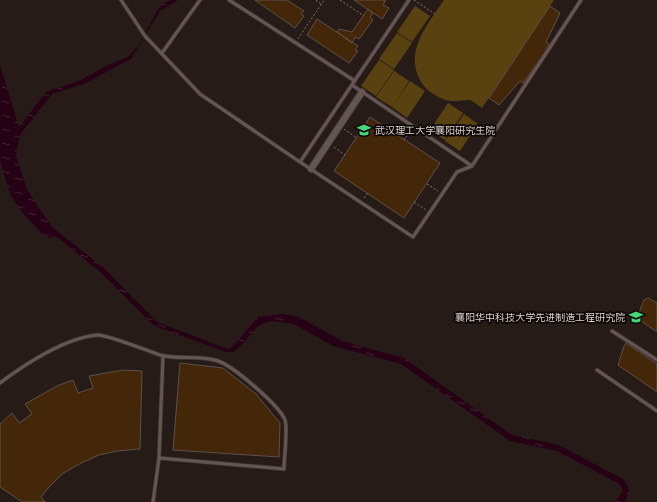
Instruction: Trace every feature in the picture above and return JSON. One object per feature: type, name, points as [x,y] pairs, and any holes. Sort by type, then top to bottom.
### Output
[{"type":"street","points":[[311,169],[362,92]]},
{"type":"lane","points":[[121,0],[145,36],[200,94],[414,237],[457,172],[472,166],[581,0]]},
{"type":"lane","points":[[162,53],[200,0]]},
{"type":"lane","points":[[229,0],[355,81]]},
{"type":"lane","points":[[300,162],[409,0]]},
{"type":"lane","points":[[352,85],[472,166]]},
{"type":"lane","points":[[612,331],[657,360]]},
{"type":"lane","points":[[0,383],[24,365],[49,352],[96,335],[163,356],[217,360],[228,365],[275,406],[286,422],[284,469],[160,458]]},
{"type":"lane","points":[[153,502],[160,458],[163,356]]},
{"type":"lane","points":[[597,370],[657,411]]},
{"type":"path","points":[[316,0],[322,4]]},
{"type":"path","points":[[296,43],[324,0]]},
{"type":"path","points":[[340,0],[364,16]]},
{"type":"path","points":[[413,0],[435,14]]},
{"type":"path","points":[[340,126],[357,138]]},
{"type":"path","points":[[404,140],[414,127]]},
{"type":"path","points":[[328,143],[345,155]]},
{"type":"path","points":[[427,184],[442,194]]},
{"type":"path","points":[[361,202],[368,194]]},
{"type":"path","points":[[414,202],[430,212]]},
{"type":"shaded area","points":[[444,0],[554,0],[482,108],[470,100],[450,101],[436,96],[422,83],[416,69],[415,58],[420,37]]},
{"type":"shaded area","points":[[415,6],[430,16],[412,42],[397,32]]},
{"type":"shaded area","points":[[397,33],[412,43],[394,69],[379,59]]},
{"type":"shaded area","points":[[379,60],[394,70],[376,96],[361,86]]},
{"type":"shaded area","points":[[394,71],[409,81],[392,107],[376,97]]},
{"type":"shaded area","points":[[410,81],[425,91],[407,118],[392,107]]},
{"type":"shaded area","points":[[448,103],[463,113],[445,140],[430,130]]},
{"type":"shaded area","points":[[464,114],[478,124],[460,151],[445,141]]},
{"type":"water","points":[[172,0],[178,0],[160,11],[131,59],[84,84],[52,94],[20,135],[16,155],[27,190],[52,227],[104,268],[157,322],[228,349],[234,345],[258,317],[283,314],[299,317],[342,341],[404,358],[512,435],[559,445],[623,479],[628,486],[629,494],[624,502],[616,502],[623,490],[618,483],[557,451],[510,441],[401,364],[333,346],[294,324],[273,321],[264,323],[258,326],[241,346],[233,352],[226,352],[160,328],[152,324],[100,272],[57,237],[53,236],[49,238],[42,234],[21,211],[10,194],[0,161],[0,65],[19,127],[46,92],[81,80],[106,66],[128,57],[140,43],[158,9],[164,3]]},
{"type":"building","points":[[255,0],[287,0],[304,11],[301,14],[304,16],[295,28]]},
{"type":"building","points":[[354,0],[386,0],[383,5],[389,8],[382,19]]},
{"type":"building","points":[[550,6],[560,13],[546,42],[549,44],[545,52],[523,83],[520,81],[499,105],[489,98]]},
{"type":"building","points":[[368,9],[373,13],[370,17],[373,20],[359,39],[355,37],[352,43],[337,32],[339,29],[352,32]]},
{"type":"building","points":[[317,19],[358,46],[355,50],[358,51],[349,63],[307,35]]},
{"type":"building","points":[[370,117],[440,163],[404,218],[334,171]]},
{"type":"building","points":[[648,298],[657,303],[657,332],[637,318],[644,300]]},
{"type":"building","points":[[626,343],[657,364],[657,392],[618,365]]},
{"type":"building","points":[[180,363],[223,368],[256,394],[280,423],[279,457],[173,450]]},
{"type":"building","points":[[123,370],[142,371],[140,449],[117,451],[99,455],[81,463],[62,474],[50,486],[41,497],[45,502],[22,502],[0,487],[0,424],[12,413],[19,423],[32,414],[25,404],[57,386],[73,380],[78,393],[93,388],[89,376]]},
{"type":"place","name":"武汉理工大学襄阳研究生院","points":[[364,130]]},
{"type":"place","name":"襄阳华中科技大学先进制造工程研究院","points":[[636,317]]}]
